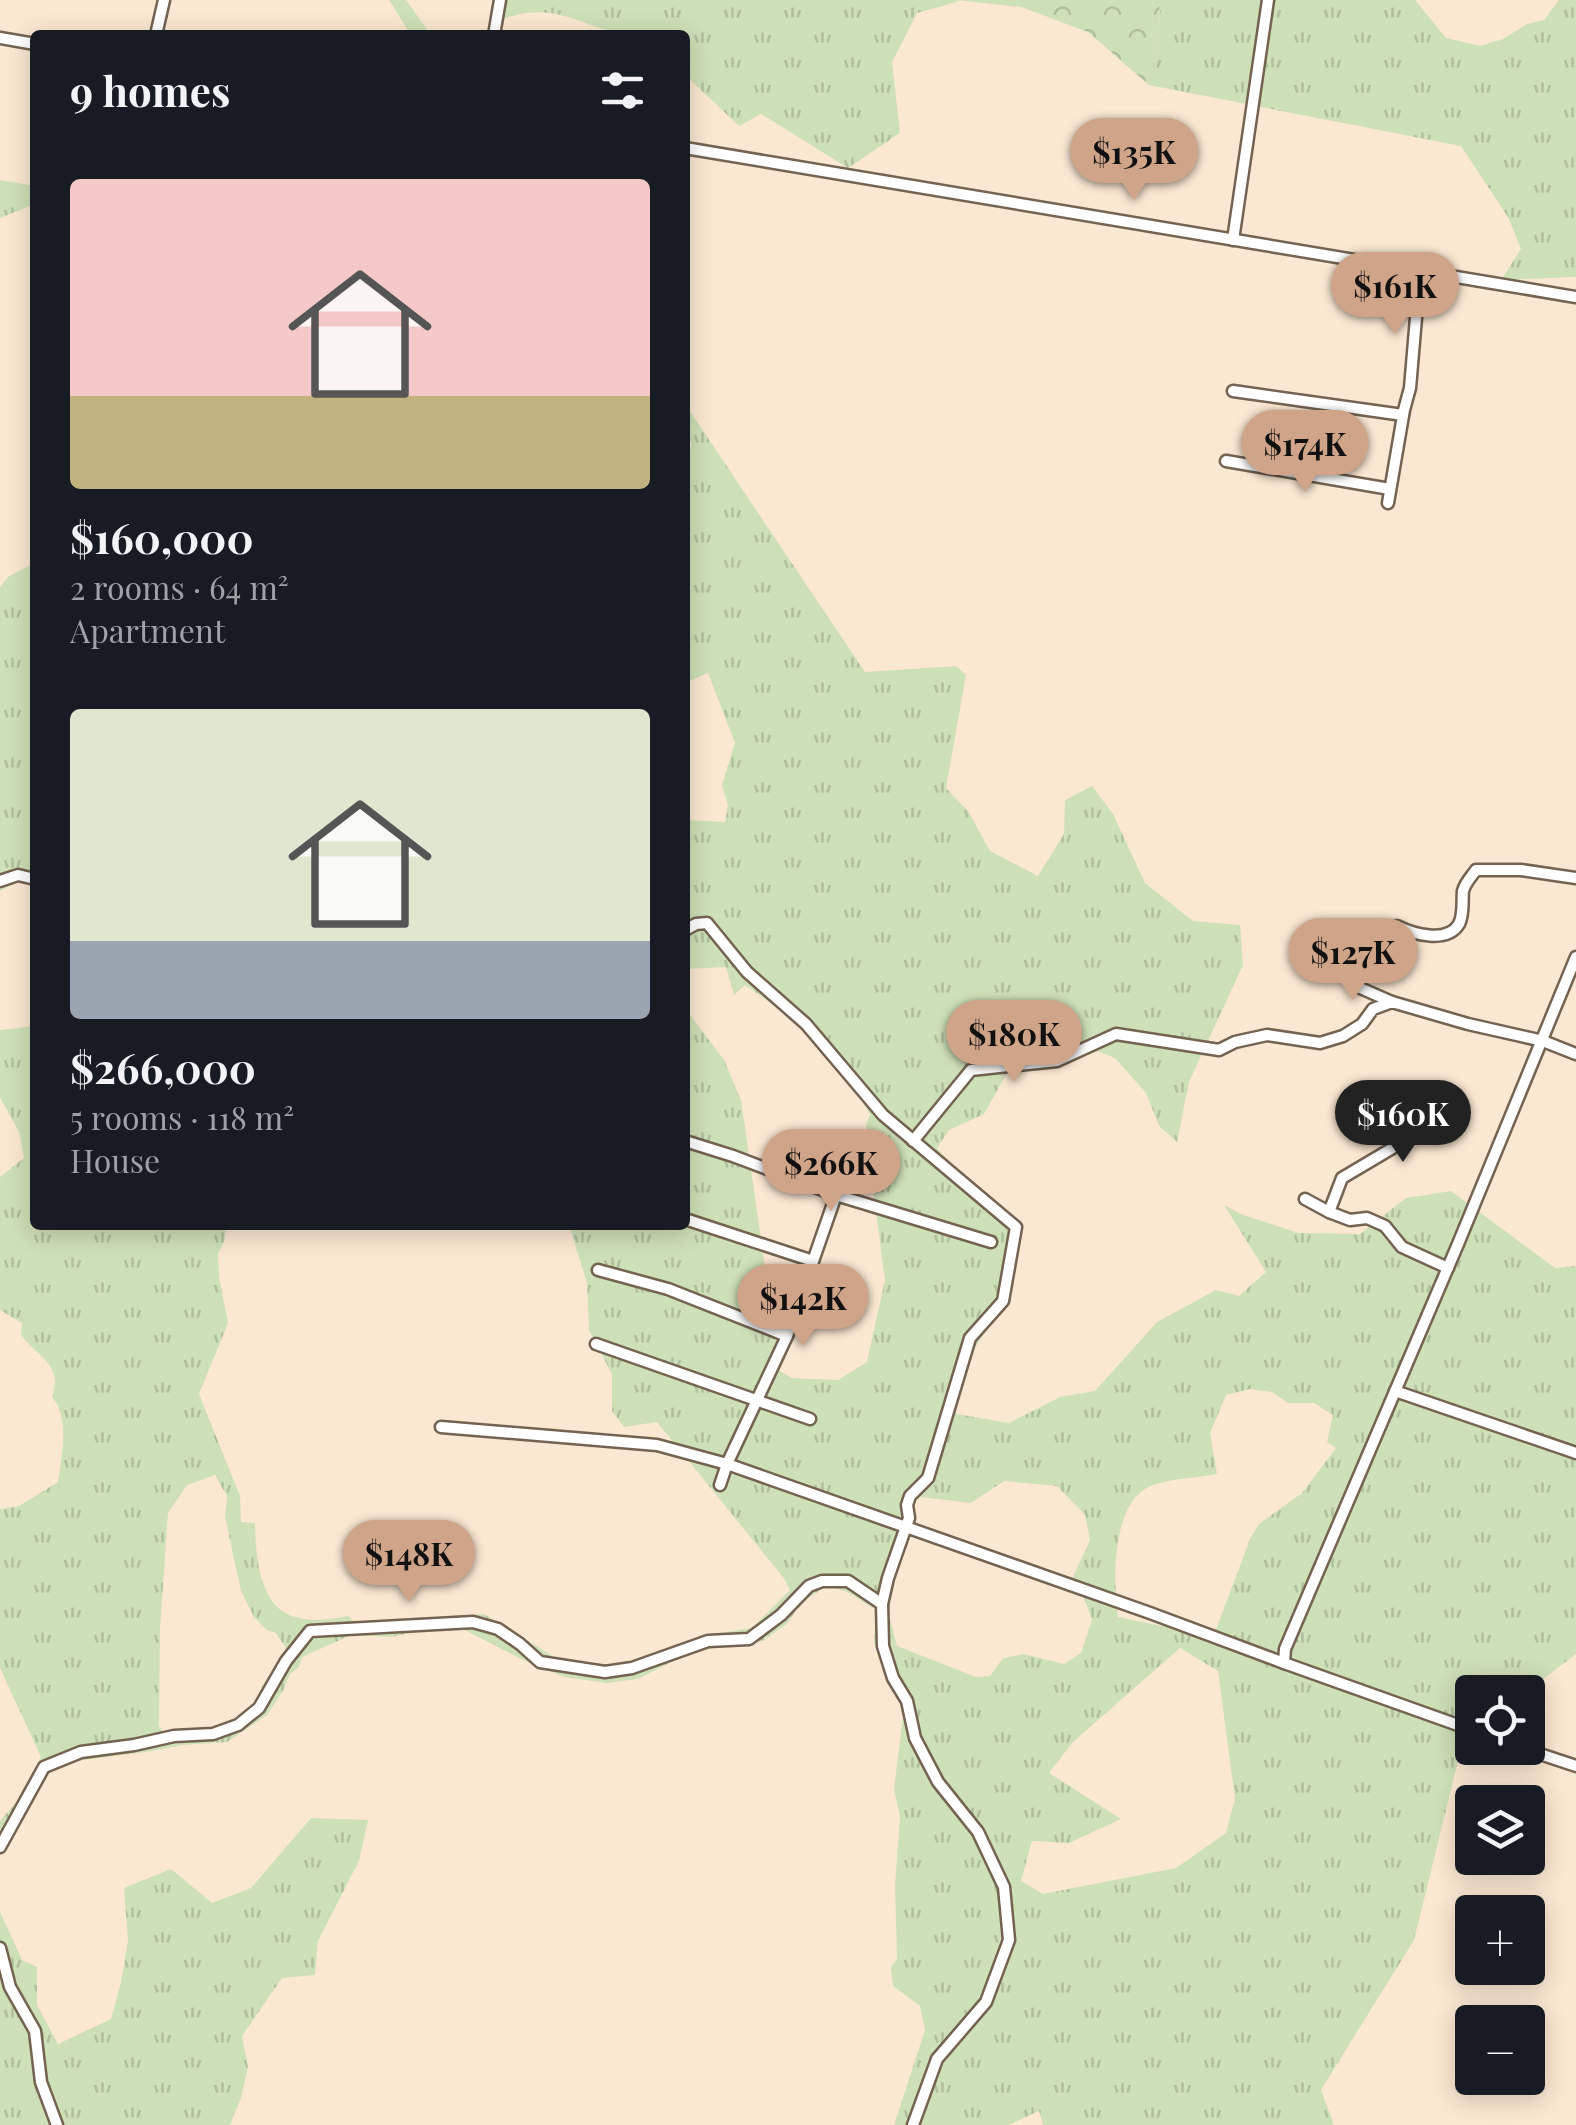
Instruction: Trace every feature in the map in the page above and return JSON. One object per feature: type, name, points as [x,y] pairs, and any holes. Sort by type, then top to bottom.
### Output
[{"type":"street","points":[[157,30],[164,0]]},
{"type":"street","points":[[495,30],[500,0]]},
{"type":"street","points":[[1233,240],[1268,0]]},
{"type":"street","points":[[0,38],[30,43]]},
{"type":"street","points":[[690,149],[1576,298]]},
{"type":"street","points":[[1388,503],[1410,388],[1420,271]]},
{"type":"street","points":[[1232,391],[1403,414]]},
{"type":"street","points":[[1226,461],[1390,489]]},
{"type":"street","points":[[1576,878],[1521,870],[1476,870],[1463,886],[1461,922],[1452,931],[1424,936],[1397,926],[1356,967],[1358,987],[1392,1002],[1543,1041],[1576,1054]]},
{"type":"street","points":[[0,881],[18,875],[30,879]]},
{"type":"street","points":[[690,927],[707,923],[747,972],[806,1024],[883,1115],[1016,1227],[1003,1301],[970,1338],[928,1478],[910,1496],[907,1505],[910,1518],[882,1604],[883,1646],[892,1678],[906,1701],[915,1738],[938,1782],[978,1832],[1004,1887],[1009,1940],[986,2002],[937,2059],[913,2125]]},
{"type":"street","points":[[1284,1663],[1285,1649],[1576,957]]},
{"type":"street","points":[[913,1141],[971,1070],[1056,1060],[1116,1034],[1219,1050],[1267,1035],[1320,1043],[1343,1036],[1362,1024],[1373,1009],[1392,1002]]},
{"type":"street","points":[[1329,1212],[1342,1178],[1396,1146],[1410,1132],[1430,1090]]},
{"type":"street","points":[[690,1143],[836,1195],[991,1242]]},
{"type":"street","points":[[720,1485],[787,1336],[836,1195]]},
{"type":"street","points":[[1305,1199],[1350,1220],[1367,1218],[1384,1226],[1402,1247],[1448,1268]]},
{"type":"street","points":[[690,1221],[813,1261]]},
{"type":"street","points":[[598,1270],[668,1289],[787,1336]]},
{"type":"street","points":[[596,1344],[810,1418]]},
{"type":"street","points":[[1396,1391],[1576,1453]]},
{"type":"street","points":[[441,1427],[657,1445],[727,1464],[1455,1724]]},
{"type":"street","points":[[0,1846],[44,1767],[81,1752],[174,1736],[214,1734],[238,1725],[259,1708],[310,1631],[473,1622],[498,1629],[540,1662],[605,1672],[632,1668],[708,1641],[749,1639],[782,1615],[809,1586],[822,1581],[848,1581],[882,1604]]},
{"type":"street","points":[[1545,1756],[1576,1766]]},
{"type":"street","points":[[0,1948],[10,1987],[35,2032],[41,2082],[57,2125]]},
{"type":"green space","points":[[389,0],[406,0],[427,30],[408,30]]},
{"type":"green space","points":[[495,0],[960,1],[917,13],[892,62],[900,133],[848,168],[761,114],[739,126],[690,80],[690,30],[608,30],[536,12],[503,19],[502,30],[490,30]]},
{"type":"green space","points":[[956,0],[1160,0],[1159,33],[1149,85],[1088,32],[1021,7]]},
{"type":"green space","points":[[1160,0],[1415,0],[1446,38],[1480,46],[1544,20],[1559,0],[1576,0],[1576,277],[1501,280],[1521,249],[1508,217],[1461,146],[1149,85],[1159,33]]},
{"type":"green space","points":[[0,180],[30,185],[30,206],[0,218]]},
{"type":"green space","points":[[690,411],[865,672],[956,666],[966,675],[946,788],[968,811],[990,851],[1038,876],[1064,834],[1065,800],[1092,786],[1113,814],[1145,883],[1193,921],[1240,925],[1243,965],[1189,1082],[1177,1142],[1159,1126],[1146,1093],[1115,1058],[1097,1051],[1059,1066],[1007,1073],[984,1114],[949,1130],[937,1148],[1023,1229],[1011,1294],[972,1352],[954,1410],[957,1414],[1009,1423],[1060,1397],[1095,1391],[1157,1322],[1216,1290],[1239,1296],[1266,1272],[1224,1205],[1299,1233],[1360,1234],[1406,1198],[1451,1191],[1555,1268],[1576,1266],[1576,1654],[1545,1678],[1455,1675],[1457,1765],[1414,1940],[1321,2090],[1334,2125],[1043,2125],[1039,2111],[1009,2125],[894,2125],[925,2030],[920,2006],[893,1986],[891,1967],[897,1959],[895,1886],[900,1816],[894,1789],[904,1708],[874,1642],[876,1609],[834,1588],[825,1587],[801,1603],[787,1624],[762,1641],[685,1655],[638,1679],[607,1683],[564,1677],[461,1628],[391,1637],[351,1635],[302,1657],[267,1715],[227,1742],[61,1763],[44,1776],[0,1855],[0,1821],[17,1801],[41,1757],[0,1668],[0,1509],[19,1506],[58,1482],[63,1437],[61,1415],[52,1397],[52,1369],[21,1335],[22,1323],[0,1310],[0,1177],[24,1158],[19,1132],[0,1097],[0,1030],[30,1027],[30,1230],[226,1230],[218,1254],[228,1323],[199,1394],[240,1496],[241,1522],[255,1523],[267,1593],[285,1613],[311,1620],[348,1616],[355,1623],[484,1614],[561,1661],[630,1666],[705,1635],[752,1628],[790,1590],[657,1422],[624,1427],[612,1411],[612,1374],[589,1330],[587,1283],[571,1230],[690,1230],[690,1015],[724,1060],[741,1100],[780,1371],[792,1378],[838,1380],[867,1362],[885,1280],[868,1150],[866,1124],[870,1115],[858,1093],[801,1025],[745,985],[734,995],[726,967],[690,969],[690,820],[725,822],[728,805],[722,785],[735,743],[708,673],[690,681]],"holes":[[[1250,1389],[1272,1392],[1288,1403],[1314,1403],[1333,1415],[1327,1442],[1336,1448],[1302,1493],[1259,1524],[1215,1632],[1205,1635],[1118,1617],[1116,1563],[1129,1507],[1153,1485],[1217,1474],[1210,1433],[1226,1395]],[[215,1475],[227,1496],[225,1517],[241,1591],[254,1617],[276,1633],[287,1650],[262,1686],[252,1710],[224,1727],[164,1733],[159,1726],[160,1628],[168,1513],[187,1485]],[[1004,1481],[1057,1486],[1085,1515],[1090,1540],[1072,1579],[1092,1620],[1081,1653],[1064,1664],[1024,1654],[1003,1658],[990,1676],[976,1677],[897,1646],[889,1615],[895,1570],[914,1525],[913,1503],[920,1497],[971,1503]],[[1180,1648],[1218,1671],[1235,1799],[1226,1833],[1176,1868],[1043,1894],[1021,1881],[1032,1841],[1069,1843],[1121,1819],[1049,1773],[1073,1742]]]},
{"type":"green space","points":[[30,566],[30,884],[20,881],[0,891],[0,587],[9,576]]},
{"type":"green space","points":[[311,1818],[368,1820],[359,1861],[318,1941],[315,1975],[282,1978],[242,2036],[248,2067],[230,2125],[0,2125],[0,1912],[22,1960],[37,1967],[37,2005],[58,2044],[111,2019],[128,1940],[124,1888],[171,1869],[212,1903],[251,1888]]}]
